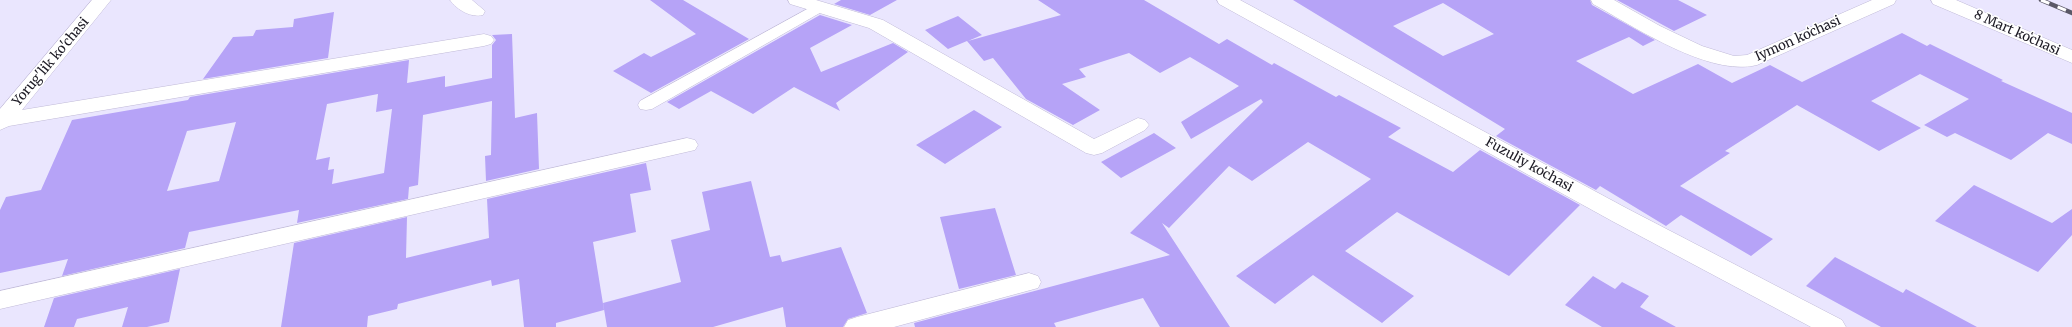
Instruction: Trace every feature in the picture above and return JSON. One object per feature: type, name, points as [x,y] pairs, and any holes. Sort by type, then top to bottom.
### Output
[{"type":"street","name":"Yorug'lik ko'chasi","points":[[1,121],[102,0]]},
{"type":"street","points":[[459,0],[476,11]]},
{"type":"street","points":[[797,0],[876,24],[1094,148],[1138,125]]},
{"type":"street","name":"Fuzuliy koʻchasi","points":[[1226,0],[1620,215],[1832,327]]},
{"type":"street","name":"Iymon koʻchasi","points":[[1600,0],[1666,36],[1712,57],[1730,62],[1742,63],[1750,61],[1888,0]]},
{"type":"street","name":"8 Mart koʻchasi","points":[[1940,0],[2072,57]]},
{"type":"street","points":[[1,121],[484,40]]},
{"type":"street","points":[[0,300],[687,145]]},
{"type":"street","points":[[857,327],[1029,282]]},
{"type":"lane","points":[[646,105],[820,7]]},
{"type":"building","points":[[650,0],[683,0],[749,39],[651,93],[613,71],[644,53],[651,57],[696,34]]},
{"type":"building","points":[[841,0],[897,0],[870,15],[834,4]]},
{"type":"building","points":[[1038,0],[1144,0],[1219,44],[1227,39],[1272,65],[1274,63],[1336,97],[1339,95],[1401,128],[1388,137],[1453,172],[1480,150],[1580,205],[1509,276],[1397,212],[1345,251],[1414,296],[1382,323],[1313,275],[1275,304],[1236,276],[1371,179],[1308,142],[1252,181],[1229,166],[1169,228],[1162,223],[1230,327],[1160,327],[1143,298],[1054,323],[1056,327],[915,327],[914,323],[1170,255],[1130,233],[1263,102],[1261,99],[1191,139],[1181,122],[1239,86],[1190,57],[1160,73],[1129,53],[1079,69],[1086,77],[1062,84],[1100,110],[1073,125],[1026,99],[993,58],[984,61],[967,41],[948,49],[925,30],[958,16],[982,35],[968,41],[1061,15]]},
{"type":"building","points":[[1293,0],[1590,0],[1592,5],[1655,40],[1643,46],[1629,37],[1576,61],[1633,94],[1698,64],[1732,83],[1770,65],[1802,82],[1902,33],[1927,46],[1930,44],[2003,80],[2001,81],[2072,113],[2072,144],[2048,133],[2011,160],[1955,133],[1947,137],[1924,125],[1969,99],[1920,74],[1871,101],[1921,128],[1879,151],[1797,105],[1725,151],[1730,153],[1680,186],[1773,239],[1751,256],[1681,215],[1666,226],[1600,186],[1596,190],[1496,136],[1505,129]],"holes":[[[1443,3],[1494,34],[1443,56],[1393,26]]]},
{"type":"building","points":[[1617,0],[1678,0],[1707,15],[1674,31]]},
{"type":"building","points":[[334,12],[328,58],[203,79],[233,37],[253,36],[256,30],[293,27],[294,19]]},
{"type":"building","points":[[820,15],[852,25],[810,48],[821,72],[893,43],[908,52],[836,103],[840,111],[794,87],[753,114],[711,91],[679,109],[667,102]]},
{"type":"building","points":[[512,34],[515,118],[537,113],[539,169],[486,181],[485,156],[491,155],[492,101],[423,115],[418,185],[409,187],[408,199],[297,223],[299,210],[189,232],[185,248],[62,276],[68,259],[0,273],[0,210],[6,197],[41,190],[72,120],[188,100],[190,97],[409,60],[407,83],[445,76],[445,87],[492,78],[492,45],[496,40],[492,35]],"holes":[[[378,94],[376,112],[392,109],[384,173],[332,184],[334,169],[328,170],[330,157],[316,160],[327,104]],[[236,122],[219,181],[167,191],[187,131]]]},
{"type":"building","points":[[974,110],[1002,127],[945,164],[916,145]]},
{"type":"building","points":[[1154,133],[1176,148],[1121,178],[1101,162]]},
{"type":"building","points":[[646,163],[651,190],[630,194],[636,232],[593,242],[604,310],[556,323],[556,327],[524,327],[519,279],[492,286],[491,280],[398,304],[397,309],[368,316],[367,327],[281,327],[294,243],[407,217],[406,258],[489,238],[487,199]]},
{"type":"building","points":[[751,181],[770,257],[780,255],[782,262],[841,247],[867,313],[848,319],[843,327],[786,327],[783,307],[713,327],[607,327],[603,303],[681,282],[671,240],[710,230],[702,192]]},
{"type":"building","points":[[1974,185],[2052,223],[2072,209],[2072,235],[2038,272],[1935,221]]},
{"type":"building","points":[[995,208],[1016,275],[959,289],[940,217]]},
{"type":"building","points":[[1835,257],[1903,293],[1906,289],[1977,327],[1881,327],[1806,286]]},
{"type":"building","points":[[180,269],[169,322],[147,327],[122,327],[128,307],[77,319],[74,327],[44,327],[54,298]]},
{"type":"building","points":[[1593,276],[1615,289],[1622,282],[1649,296],[1640,307],[1676,327],[1602,327],[1565,305]]},
{"type":"railway","points":[[2041,0],[2072,13]]}]
